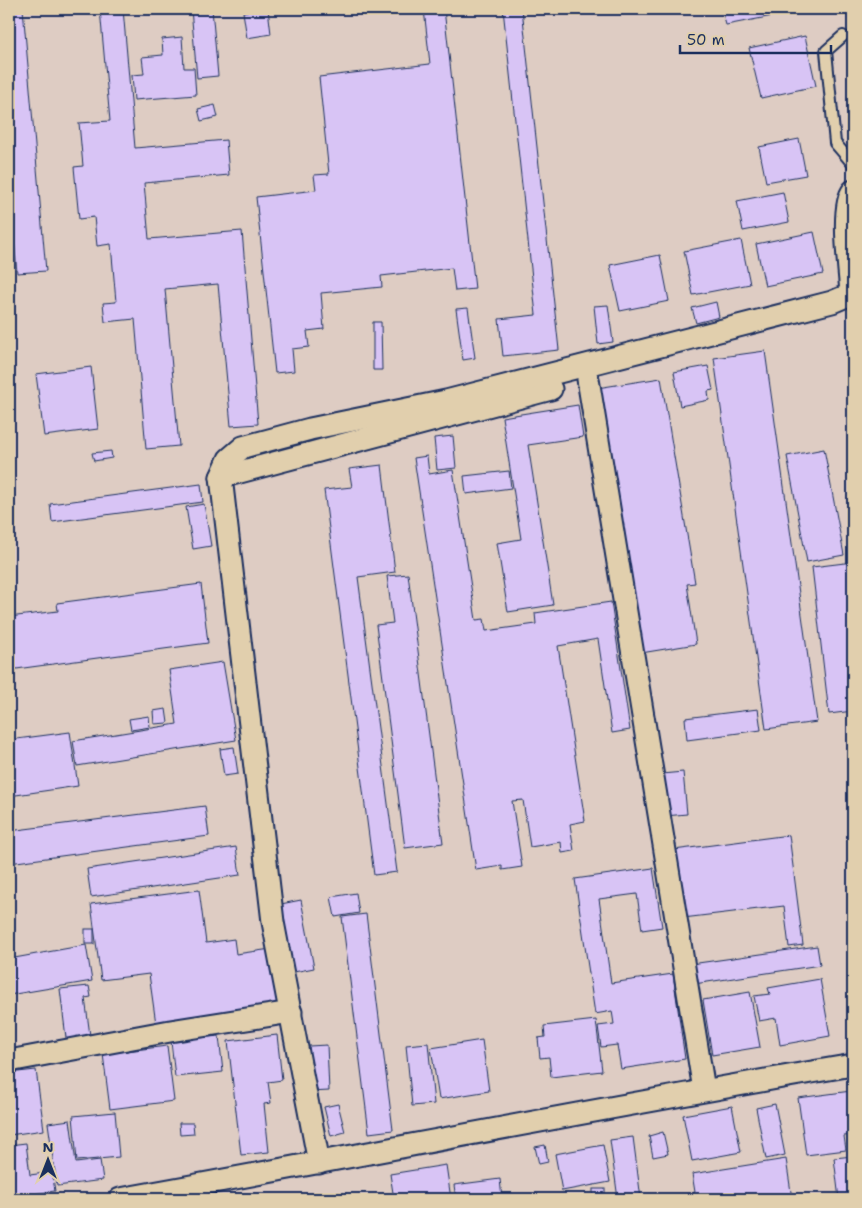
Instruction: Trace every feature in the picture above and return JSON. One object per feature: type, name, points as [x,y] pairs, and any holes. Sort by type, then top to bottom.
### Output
[{"type":"street","points":[[318,1163],[273,922],[221,478],[229,459],[243,447],[310,429],[446,401],[832,302],[851,294],[846,223],[850,195],[853,191]]},
{"type":"street","points":[[221,478],[795,323],[853,310]]},
{"type":"street","points":[[588,379],[704,1090]]},
{"type":"street","points":[[9,1061],[170,1031],[291,1012]]},
{"type":"street","points":[[120,1199],[704,1090],[853,1065]]},
{"type":"lane","points":[[843,36],[826,51],[834,143],[853,164]]},
{"type":"building","points":[[9,9],[23,9],[46,271],[17,273],[9,181]]},
{"type":"building","points":[[100,9],[123,9],[135,148],[226,140],[229,175],[144,183],[149,239],[242,231],[258,424],[231,426],[218,284],[165,289],[179,446],[146,449],[135,319],[105,322],[103,303],[116,302],[111,244],[97,246],[94,217],[79,219],[74,167],[83,166],[79,123],[110,121]]},
{"type":"building","points":[[191,9],[212,9],[218,76],[197,78]]},
{"type":"building","points":[[254,9],[268,9],[271,34],[247,38],[243,12]]},
{"type":"building","points":[[424,9],[444,9],[475,289],[455,291],[452,268],[381,276],[382,287],[321,293],[324,329],[307,331],[309,347],[292,349],[294,371],[275,373],[256,197],[316,190],[314,175],[329,174],[319,77],[430,64]]},
{"type":"building","points":[[503,9],[522,9],[559,350],[503,356],[499,319],[536,315]]},
{"type":"building","points":[[722,9],[777,9],[778,15],[726,25]]},
{"type":"building","points":[[805,36],[816,86],[761,98],[749,48]]},
{"type":"building","points":[[182,37],[184,68],[194,68],[196,95],[134,100],[132,75],[144,74],[142,57],[163,55],[162,39]]},
{"type":"building","points":[[215,105],[218,117],[201,121],[198,109]]},
{"type":"building","points":[[799,139],[806,175],[766,182],[759,147]]},
{"type":"building","points":[[783,192],[789,222],[743,231],[737,201]]},
{"type":"building","points":[[814,232],[823,274],[765,286],[756,244]]},
{"type":"building","points":[[741,240],[750,284],[693,295],[684,251]]},
{"type":"building","points":[[660,255],[669,301],[620,311],[610,265]]},
{"type":"building","points":[[716,302],[719,317],[696,323],[692,308]]},
{"type":"building","points":[[608,305],[613,342],[598,344],[594,306]]},
{"type":"building","points":[[468,308],[475,358],[463,360],[456,309]]},
{"type":"building","points":[[373,322],[381,322],[382,370],[373,370]]},
{"type":"building","points":[[765,351],[817,722],[766,729],[714,358]]},
{"type":"building","points":[[708,366],[713,390],[708,391],[709,400],[680,406],[674,372]]},
{"type":"building","points":[[91,367],[98,429],[44,436],[36,374]]},
{"type":"building","points":[[661,378],[695,583],[687,584],[696,644],[641,653],[597,388]]},
{"type":"building","points":[[578,405],[583,437],[528,445],[553,605],[508,612],[497,543],[521,539],[502,417]]},
{"type":"building","points":[[453,436],[456,468],[437,470],[434,438]]},
{"type":"building","points":[[824,449],[844,555],[807,562],[787,456]]},
{"type":"building","points":[[111,451],[112,458],[94,461],[92,453]]},
{"type":"building","points":[[427,456],[429,474],[453,470],[476,620],[484,619],[486,631],[536,624],[535,613],[611,602],[630,730],[612,733],[598,639],[558,646],[585,821],[570,824],[574,851],[562,853],[561,842],[530,847],[523,800],[512,801],[522,867],[502,870],[502,866],[476,870],[414,458]]},
{"type":"building","points":[[382,465],[395,572],[358,577],[397,872],[374,875],[324,490],[352,487],[349,469]]},
{"type":"building","points":[[509,471],[511,488],[466,494],[464,476]]},
{"type":"building","points":[[201,484],[203,502],[52,522],[50,504]]},
{"type":"building","points":[[204,504],[211,546],[193,549],[186,507]]},
{"type":"building","points":[[853,562],[853,670],[850,670],[853,711],[829,714],[812,567]]},
{"type":"building","points":[[408,574],[443,843],[405,848],[376,625],[393,623],[387,576]]},
{"type":"building","points":[[201,584],[208,643],[9,670],[9,617],[58,611],[57,603]]},
{"type":"building","points":[[223,662],[236,740],[77,766],[73,741],[177,724],[169,670]]},
{"type":"building","points":[[166,709],[168,723],[154,724],[153,711]]},
{"type":"building","points":[[758,709],[761,730],[687,740],[685,718]]},
{"type":"building","points":[[149,716],[150,727],[131,730],[129,719]]},
{"type":"building","points":[[70,732],[78,786],[9,796],[9,740]]},
{"type":"building","points":[[234,747],[238,774],[224,776],[220,749]]},
{"type":"building","points":[[683,772],[687,814],[665,816],[662,774]]},
{"type":"building","points":[[205,806],[209,836],[9,863],[9,831]]},
{"type":"building","points":[[789,835],[803,945],[789,947],[784,906],[683,918],[674,850]]},
{"type":"building","points":[[236,847],[240,875],[91,897],[87,869]]},
{"type":"building","points":[[653,868],[662,927],[642,930],[637,894],[599,899],[611,983],[673,974],[685,1059],[621,1069],[617,1045],[601,1047],[598,1026],[614,1024],[612,1011],[595,1014],[575,879]]},
{"type":"building","points":[[199,890],[206,943],[234,939],[236,954],[271,949],[278,1007],[156,1024],[149,974],[101,980],[91,904]]},
{"type":"building","points":[[356,893],[359,913],[335,917],[331,897]]},
{"type":"building","points":[[301,900],[314,968],[294,972],[281,904]]},
{"type":"building","points":[[366,914],[393,1130],[369,1133],[342,917]]},
{"type":"building","points":[[85,929],[94,929],[94,944],[85,944]]},
{"type":"building","points":[[86,945],[92,981],[9,995],[9,959]]},
{"type":"building","points":[[817,946],[820,965],[694,984],[691,964]]},
{"type":"building","points":[[820,979],[830,1036],[780,1045],[776,1018],[759,1021],[754,996],[770,994],[768,988]]},
{"type":"building","points":[[89,986],[91,997],[85,998],[91,1043],[67,1046],[60,989]]},
{"type":"building","points":[[750,992],[760,1047],[712,1055],[703,1000]]},
{"type":"building","points":[[596,1020],[602,1071],[551,1077],[549,1057],[540,1058],[538,1038],[545,1037],[544,1026]]},
{"type":"building","points":[[277,1035],[282,1080],[268,1082],[271,1103],[264,1104],[269,1152],[241,1155],[228,1041]]},
{"type":"building","points":[[219,1036],[223,1072],[175,1077],[171,1041]]},
{"type":"building","points":[[482,1040],[489,1091],[439,1099],[431,1048]]},
{"type":"building","points":[[428,1043],[434,1104],[412,1106],[406,1045]]},
{"type":"building","points":[[327,1045],[329,1091],[311,1092],[309,1046]]},
{"type":"building","points":[[167,1046],[174,1101],[110,1109],[103,1054]]},
{"type":"building","points":[[36,1070],[44,1130],[9,1135],[9,1073]]},
{"type":"building","points":[[851,1091],[853,1135],[844,1136],[846,1150],[806,1155],[798,1098]]},
{"type":"building","points":[[338,1104],[345,1132],[331,1136],[324,1107]]},
{"type":"building","points":[[775,1104],[785,1155],[766,1159],[756,1108]]},
{"type":"building","points":[[732,1106],[741,1152],[692,1161],[683,1115]]},
{"type":"building","points":[[115,1112],[119,1157],[77,1161],[73,1116]]},
{"type":"building","points":[[70,1120],[76,1163],[100,1160],[103,1180],[57,1186],[48,1123]]},
{"type":"building","points":[[179,1123],[193,1123],[194,1134],[180,1135]]},
{"type":"building","points":[[663,1132],[668,1154],[653,1157],[649,1136]]},
{"type":"building","points":[[633,1137],[641,1199],[618,1199],[610,1140]]},
{"type":"building","points":[[26,1143],[30,1175],[52,1172],[55,1191],[9,1197],[9,1145]]},
{"type":"building","points":[[545,1145],[548,1162],[539,1164],[535,1147]]},
{"type":"building","points":[[603,1145],[610,1182],[562,1191],[555,1154]]},
{"type":"building","points":[[853,1156],[853,1199],[839,1199],[834,1158]]},
{"type":"building","points":[[786,1159],[792,1199],[694,1199],[693,1193],[695,1192],[692,1174]]},
{"type":"building","points":[[446,1165],[451,1199],[394,1199],[390,1174]]},
{"type":"building","points":[[500,1179],[502,1199],[456,1199],[454,1185]]},
{"type":"building","points":[[593,1189],[605,1189],[605,1199],[593,1199]]}]
